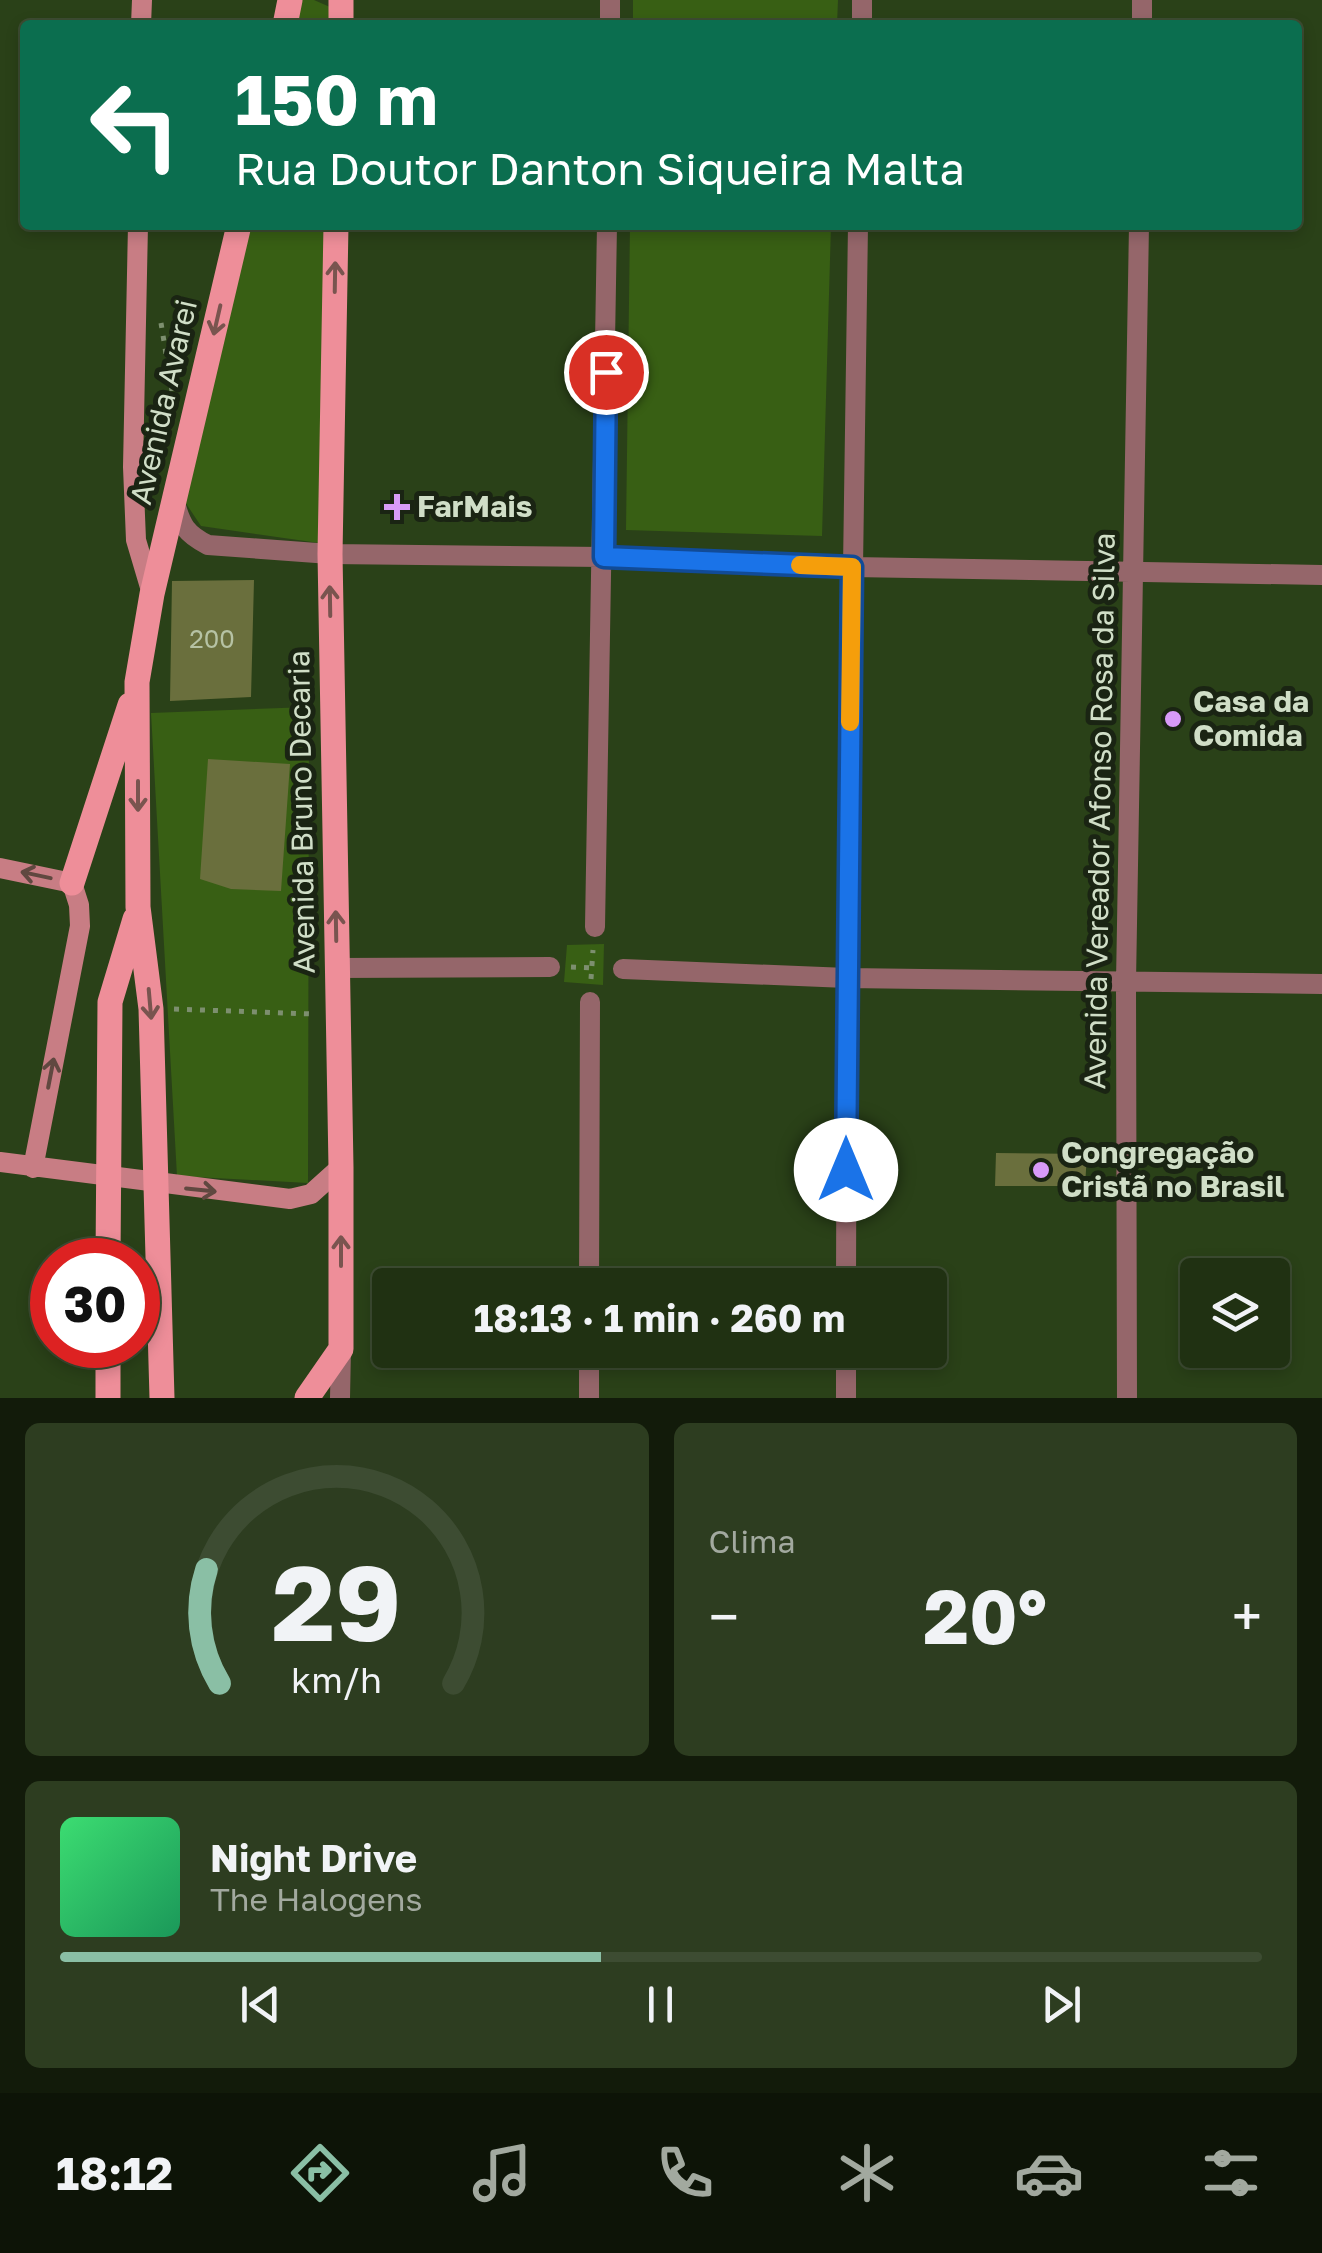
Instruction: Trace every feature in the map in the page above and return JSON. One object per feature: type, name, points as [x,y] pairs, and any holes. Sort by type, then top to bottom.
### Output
[{"type":"main road","name":"Avenida Avarei","points":[[138,682],[152,594],[238,230]]},
{"type":"main road","name":"Avenida Bruno Decaria","points":[[336,230],[330,554],[341,1349]]},
{"type":"main road","points":[[72,883],[138,682]]},
{"type":"main road","points":[[138,682],[138,907],[151,1009],[162,1398]]},
{"type":"main road","points":[[108,1238],[110,1002],[138,907]]},
{"type":"main road","points":[[307,1398],[341,1349]]},
{"type":"main road","points":[[108,1368],[108,1398]]},
{"type":"street","points":[[138,230],[133,468],[136,540],[152,594]]},
{"type":"street","points":[[596,927],[607,230]]},
{"type":"street","points":[[846,1268],[846,978],[858,230]]},
{"type":"street","name":"Avenida Vereador Afonso Rosa da Silva","points":[[1127,1398],[1126,982],[1138,230]]},
{"type":"street","points":[[174,503],[181,525],[190,536],[208,545],[330,554],[1322,575]]},
{"type":"street","points":[[0,868],[72,883],[80,905],[80,926],[32,1168]]},
{"type":"street","points":[[337,968],[550,968]]},
{"type":"street","points":[[623,969],[846,978],[1322,984]]},
{"type":"street","points":[[589,1268],[590,1002]]},
{"type":"street","points":[[0,1162],[290,1199],[311,1194],[341,1167]]},
{"type":"street","name":"Avenida Bruno Decaria","points":[[340,1398],[341,1349]]},
{"type":"street","points":[[589,1368],[589,1398]]},
{"type":"street","points":[[846,1368],[846,1398]]},
{"type":"path","points":[[160,319],[172,393]]},
{"type":"path","points":[[590,1002],[596,927]]},
{"type":"path","points":[[550,968],[623,969]]},
{"type":"path","points":[[151,1009],[315,1014]]},
{"type":"green space","points":[[300,0],[314,0],[330,7],[330,20],[295,20]]},
{"type":"green space","points":[[633,0],[838,0],[837,20],[633,20]]},
{"type":"green space","points":[[247,230],[326,230],[319,543],[201,526],[185,502]]},
{"type":"green space","points":[[630,230],[831,230],[822,536],[626,530]]},
{"type":"green space","points":[[309,707],[308,1183],[177,1176],[151,713]]},
{"type":"green space","points":[[604,944],[603,985],[564,982],[567,945]]},
{"type":"building","points":[[254,580],[251,697],[170,701],[172,581]]},
{"type":"building","points":[[208,759],[290,764],[281,891],[231,889],[200,879]]},
{"type":"building","name":"Congregação Cristã no Brasil","points":[[996,1153],[1087,1154],[1085,1186],[995,1186]]},
{"type":"slow traffic","points":[[800,565],[852,567],[850,722]]},
{"type":"place","name":"FarMais","points":[[397,507]]},
{"type":"place","name":"Casa da Comida","points":[[1173,719]]},
{"type":"place","name":"Congregação Cristã no Brasil","points":[[1041,1170]]},
{"type":"route","points":[[606,372],[604,557],[852,567],[846,1170]]}]
